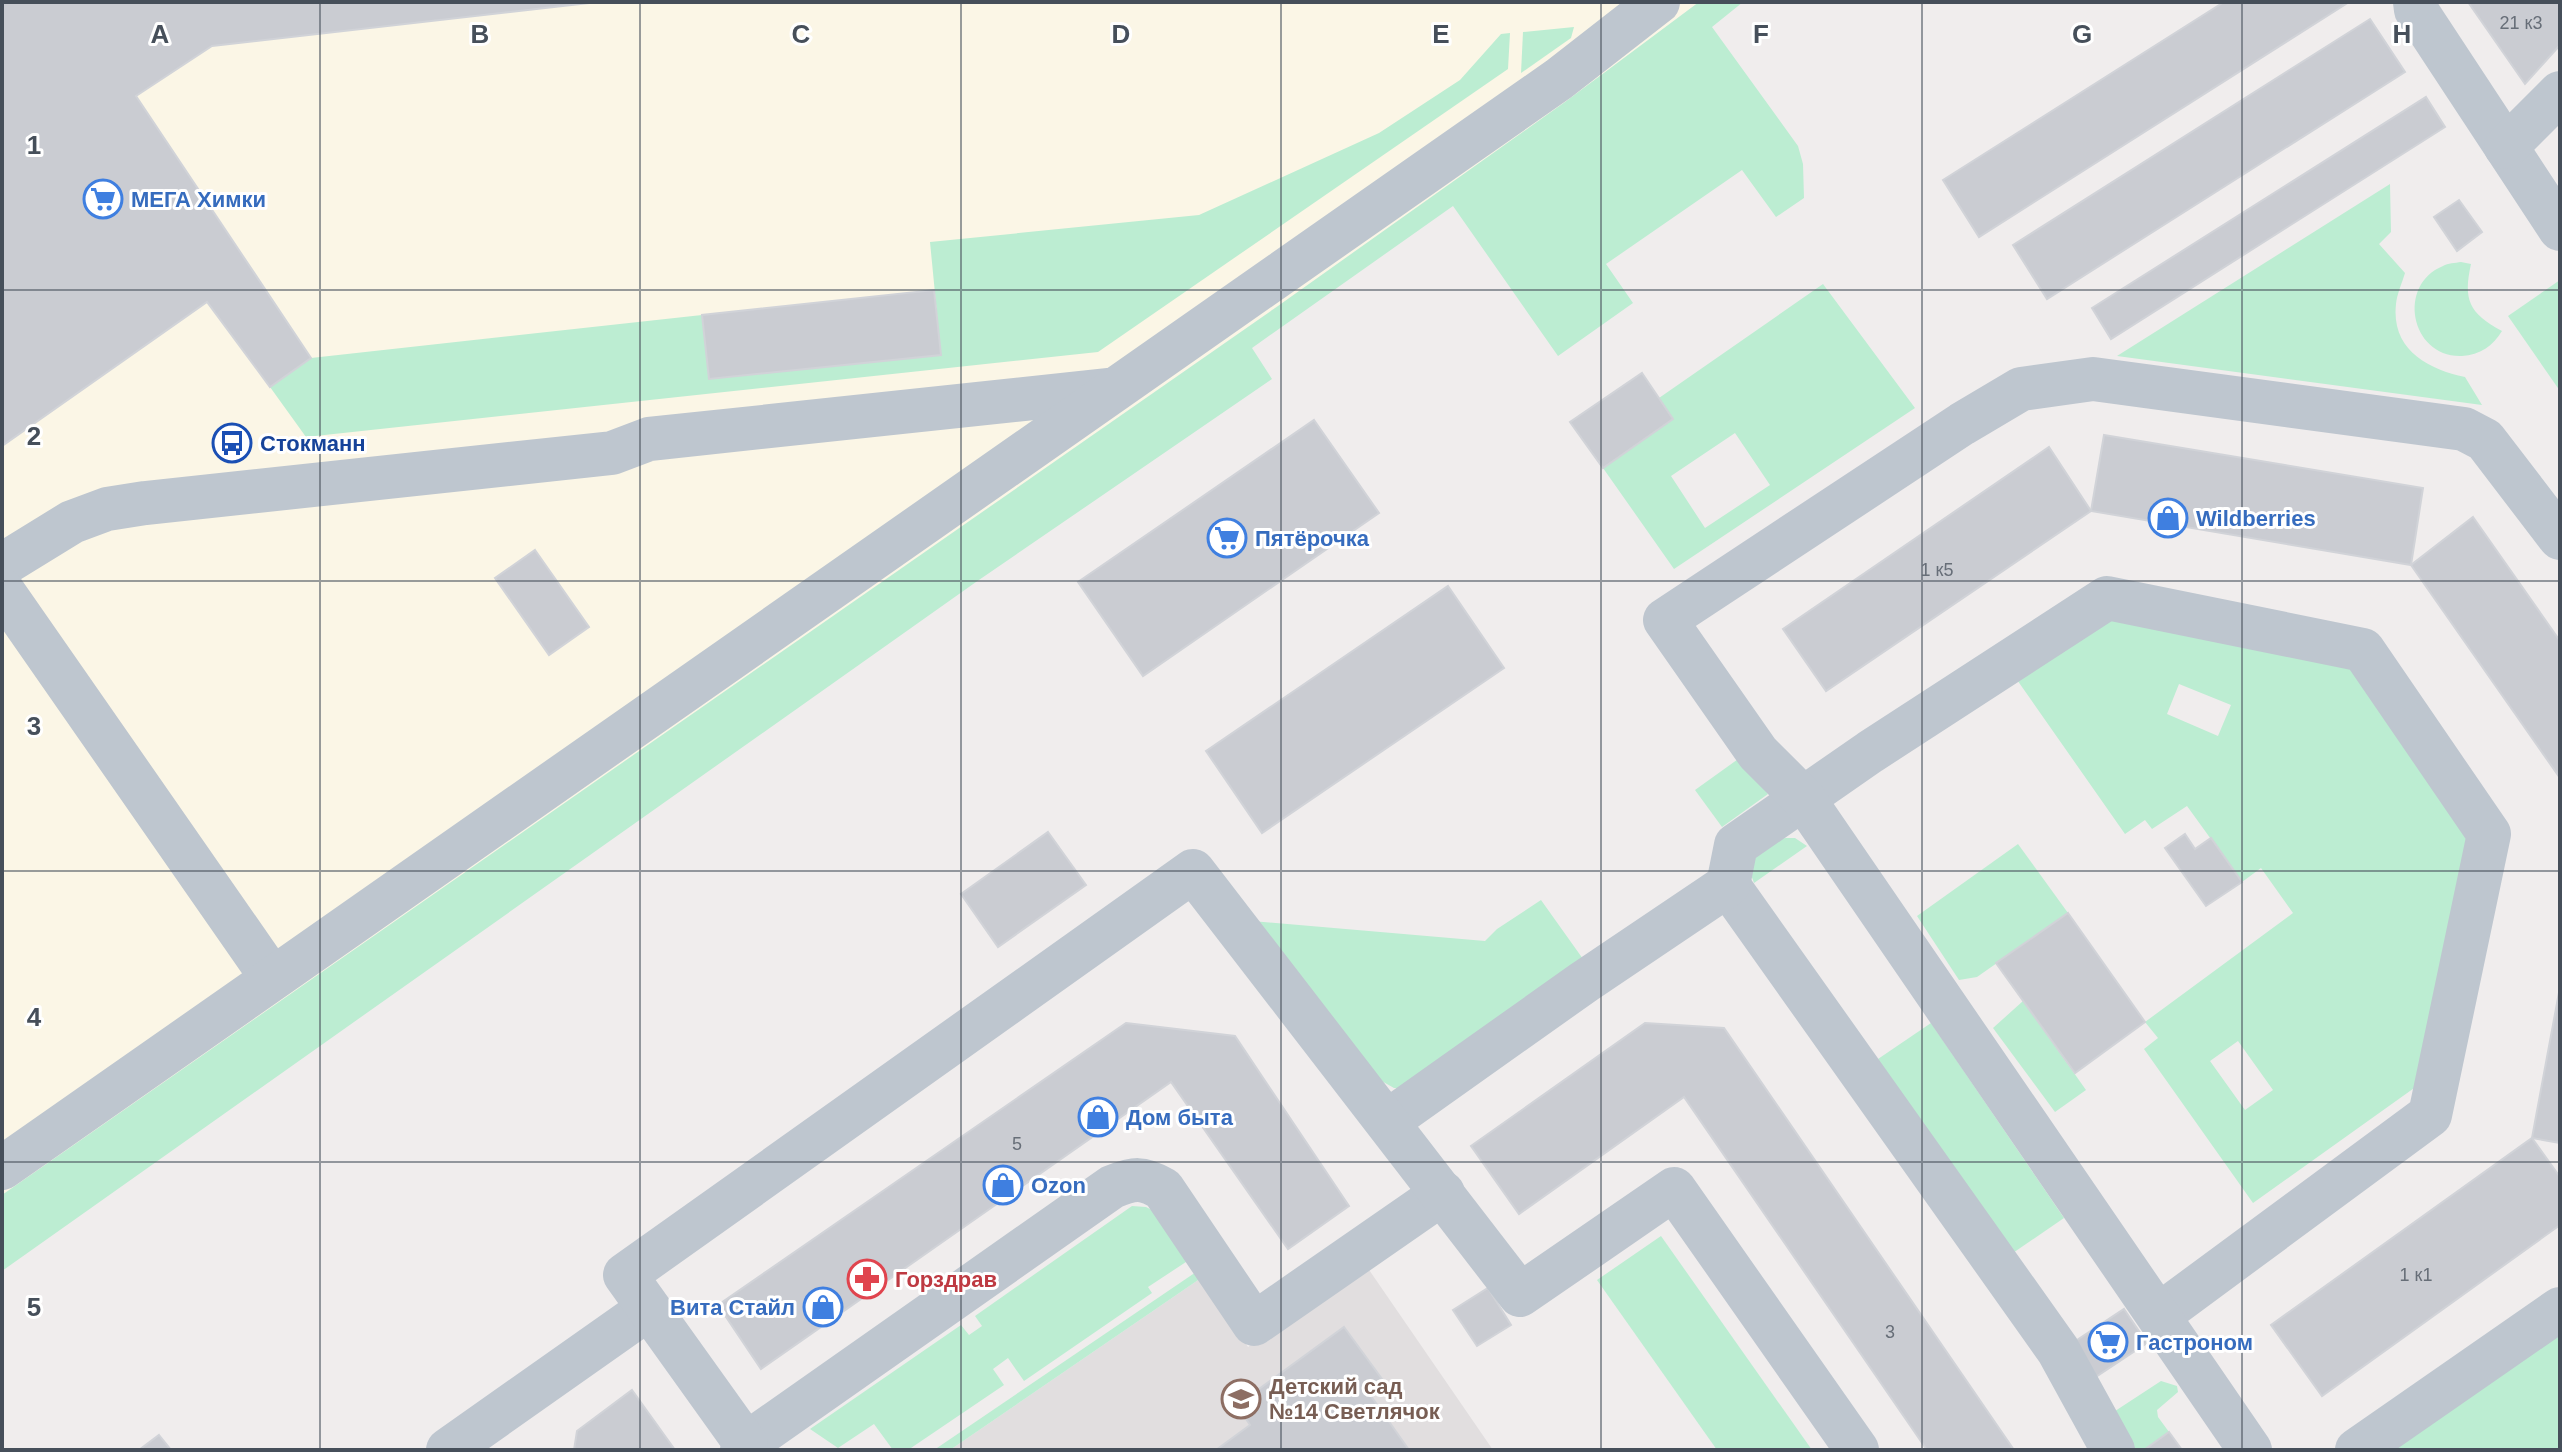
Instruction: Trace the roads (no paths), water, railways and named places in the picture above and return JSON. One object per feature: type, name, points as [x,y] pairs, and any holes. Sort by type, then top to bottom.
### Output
[{"type":"street","points":[[2,1168],[1559,79],[1658,2]]},
{"type":"street","points":[[2415,2],[2416,10],[2531,164],[2559,226]]},
{"type":"street","points":[[2531,164],[2560,93]]},
{"type":"street","points":[[2250,1450],[1803,798],[1758,753],[1665,620],[2021,389],[2093,379],[2464,429],[2485,440],[2560,538]]},
{"type":"street","points":[[2,565],[72,522],[107,509],[145,503],[612,453],[649,439],[1111,390]]},
{"type":"street","points":[[2,590],[272,978]]},
{"type":"street","points":[[1388,1121],[1584,982],[1728,885],[1736,845],[2107,598],[2363,650],[2489,834],[2430,1115],[2159,1315]]},
{"type":"street","points":[[1443,1193],[1254,1324],[1163,1189],[1148,1180],[1130,1180],[1112,1187],[744,1447],[625,1275],[1193,871],[1388,1121],[1443,1193],[1520,1295],[1674,1189],[1857,1450]]},
{"type":"street","points":[[1728,885],[2058,1350],[2113,1450]]},
{"type":"street","points":[[448,1450],[648,1309]]},
{"type":"street","points":[[2357,1450],[2560,1309]]},
{"type":"place","name":"МЕГА Химки","points":[[103,199]]},
{"type":"place","name":"Стокманн","points":[[232,443]]},
{"type":"place","name":"Wildberries","points":[[2168,518]]},
{"type":"place","name":"Пятёрочка","points":[[1227,538]]},
{"type":"place","name":"Дом быта","points":[[1098,1117]]},
{"type":"place","name":"Ozon","points":[[1003,1185]]},
{"type":"place","name":"Горздрав","points":[[867,1279]]},
{"type":"place","name":"Вита Стайл","points":[[823,1307]]},
{"type":"place","name":"Гастроном","points":[[2108,1342]]},
{"type":"place","name":"Детский сад №14 Светлячок","points":[[1241,1399]]}]
